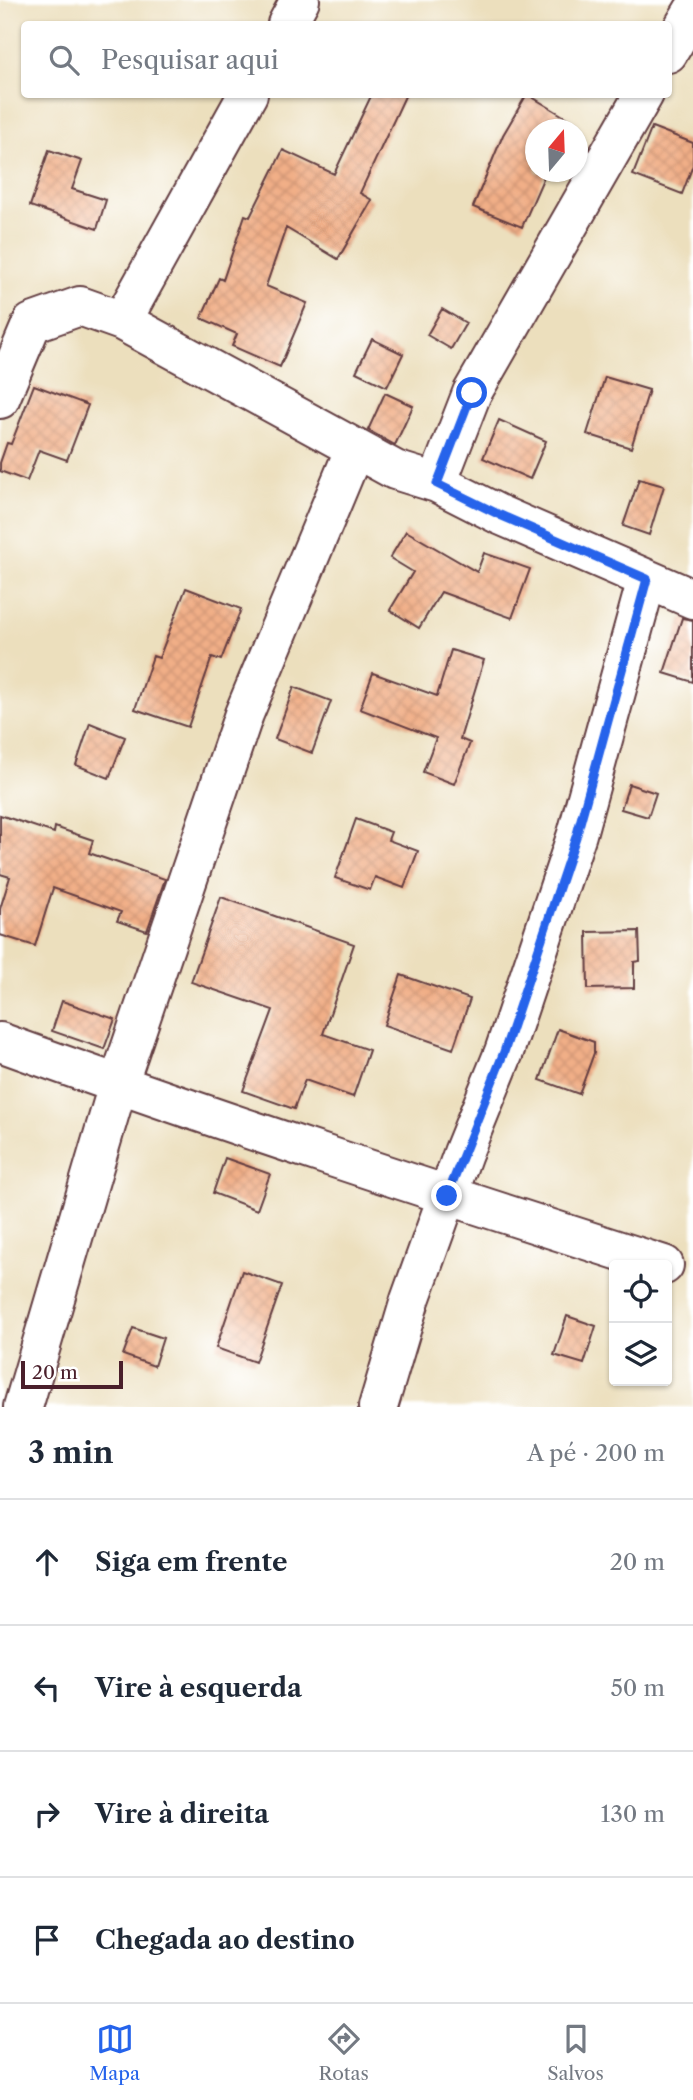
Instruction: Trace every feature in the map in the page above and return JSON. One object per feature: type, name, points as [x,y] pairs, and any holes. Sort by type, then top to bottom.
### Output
[{"type":"street","points":[[288,21],[300,0]]},
{"type":"street","points":[[672,46],[693,11]]},
{"type":"street","points":[[122,321],[246,98]]},
{"type":"street","points":[[437,484],[472,393],[642,98]]},
{"type":"street","points":[[0,399],[16,320],[79,306],[122,321],[395,470],[437,484],[500,515],[693,599]]},
{"type":"street","points":[[23,1407],[118,1085],[244,714],[355,448]]},
{"type":"street","points":[[378,1407],[410,1300],[447,1196],[504,1052],[577,834],[647,579]]},
{"type":"street","points":[[0,1042],[118,1085],[447,1196],[646,1260]]},
{"type":"street","points":[[672,1268],[693,1275]]},
{"type":"building","points":[[370,98],[404,98],[360,193],[372,200],[338,259],[286,228],[266,286],[307,303],[280,367],[232,346],[237,334],[201,318],[219,278],[223,280],[245,215],[250,217],[283,150],[334,174]]},
{"type":"building","points":[[525,98],[534,98],[568,119],[525,119],[525,182],[542,182],[522,227],[473,207],[503,135]]},
{"type":"building","points":[[652,127],[693,143],[693,165],[682,194],[633,175]]},
{"type":"building","points":[[49,150],[82,161],[72,189],[106,200],[97,229],[30,206]]},
{"type":"building","points":[[442,309],[466,323],[451,349],[427,335]]},
{"type":"building","points":[[372,339],[403,354],[387,387],[356,372]]},
{"type":"building","points":[[605,377],[649,390],[631,448],[587,434]]},
{"type":"building","points":[[34,385],[88,405],[67,460],[39,450],[27,481],[0,471],[0,463],[7,443],[11,444]]},
{"type":"building","points":[[385,393],[413,406],[395,445],[368,430]]},
{"type":"building","points":[[499,420],[546,441],[530,479],[483,458]]},
{"type":"building","points":[[639,479],[664,486],[649,535],[623,526]]},
{"type":"building","points":[[406,531],[477,572],[484,553],[530,569],[512,618],[441,592],[419,628],[390,610],[413,572],[390,558]]},
{"type":"building","points":[[186,588],[241,609],[221,660],[212,657],[188,727],[135,709],[153,656],[159,658]]},
{"type":"building","points":[[682,618],[693,620],[693,682],[664,673]]},
{"type":"building","points":[[451,650],[484,660],[460,739],[470,743],[454,784],[423,772],[436,738],[360,709],[373,673],[437,696]]},
{"type":"building","points":[[294,687],[331,701],[312,753],[275,739]]},
{"type":"building","points":[[90,723],[125,737],[109,778],[76,765]]},
{"type":"building","points":[[629,784],[656,793],[648,817],[621,809]]},
{"type":"building","points":[[0,815],[54,833],[55,827],[93,840],[89,853],[165,879],[147,931],[117,921],[121,912],[53,888],[35,946],[0,935],[0,909],[10,877],[0,874]]},
{"type":"building","points":[[356,819],[391,832],[388,840],[418,851],[404,888],[375,877],[370,890],[335,878]]},
{"type":"building","points":[[221,897],[354,944],[323,1034],[369,1050],[353,1097],[305,1080],[294,1109],[243,1091],[273,1010],[191,982]]},
{"type":"building","points":[[639,931],[640,961],[634,962],[634,988],[588,989],[587,932]]},
{"type":"building","points":[[401,975],[470,999],[453,1049],[384,1025]]},
{"type":"building","points":[[62,1001],[115,1019],[104,1049],[52,1031]]},
{"type":"building","points":[[558,1029],[594,1042],[594,1053],[579,1094],[540,1080]]},
{"type":"building","points":[[225,1158],[270,1174],[257,1210],[213,1193]]},
{"type":"building","points":[[242,1271],[282,1285],[255,1362],[216,1348]]},
{"type":"building","points":[[567,1316],[596,1326],[584,1364],[554,1355]]},
{"type":"building","points":[[133,1328],[163,1338],[154,1366],[123,1355]]},
{"type":"route","points":[[447,1196],[504,1052],[577,834],[647,579],[500,515],[437,484],[472,393]]}]
